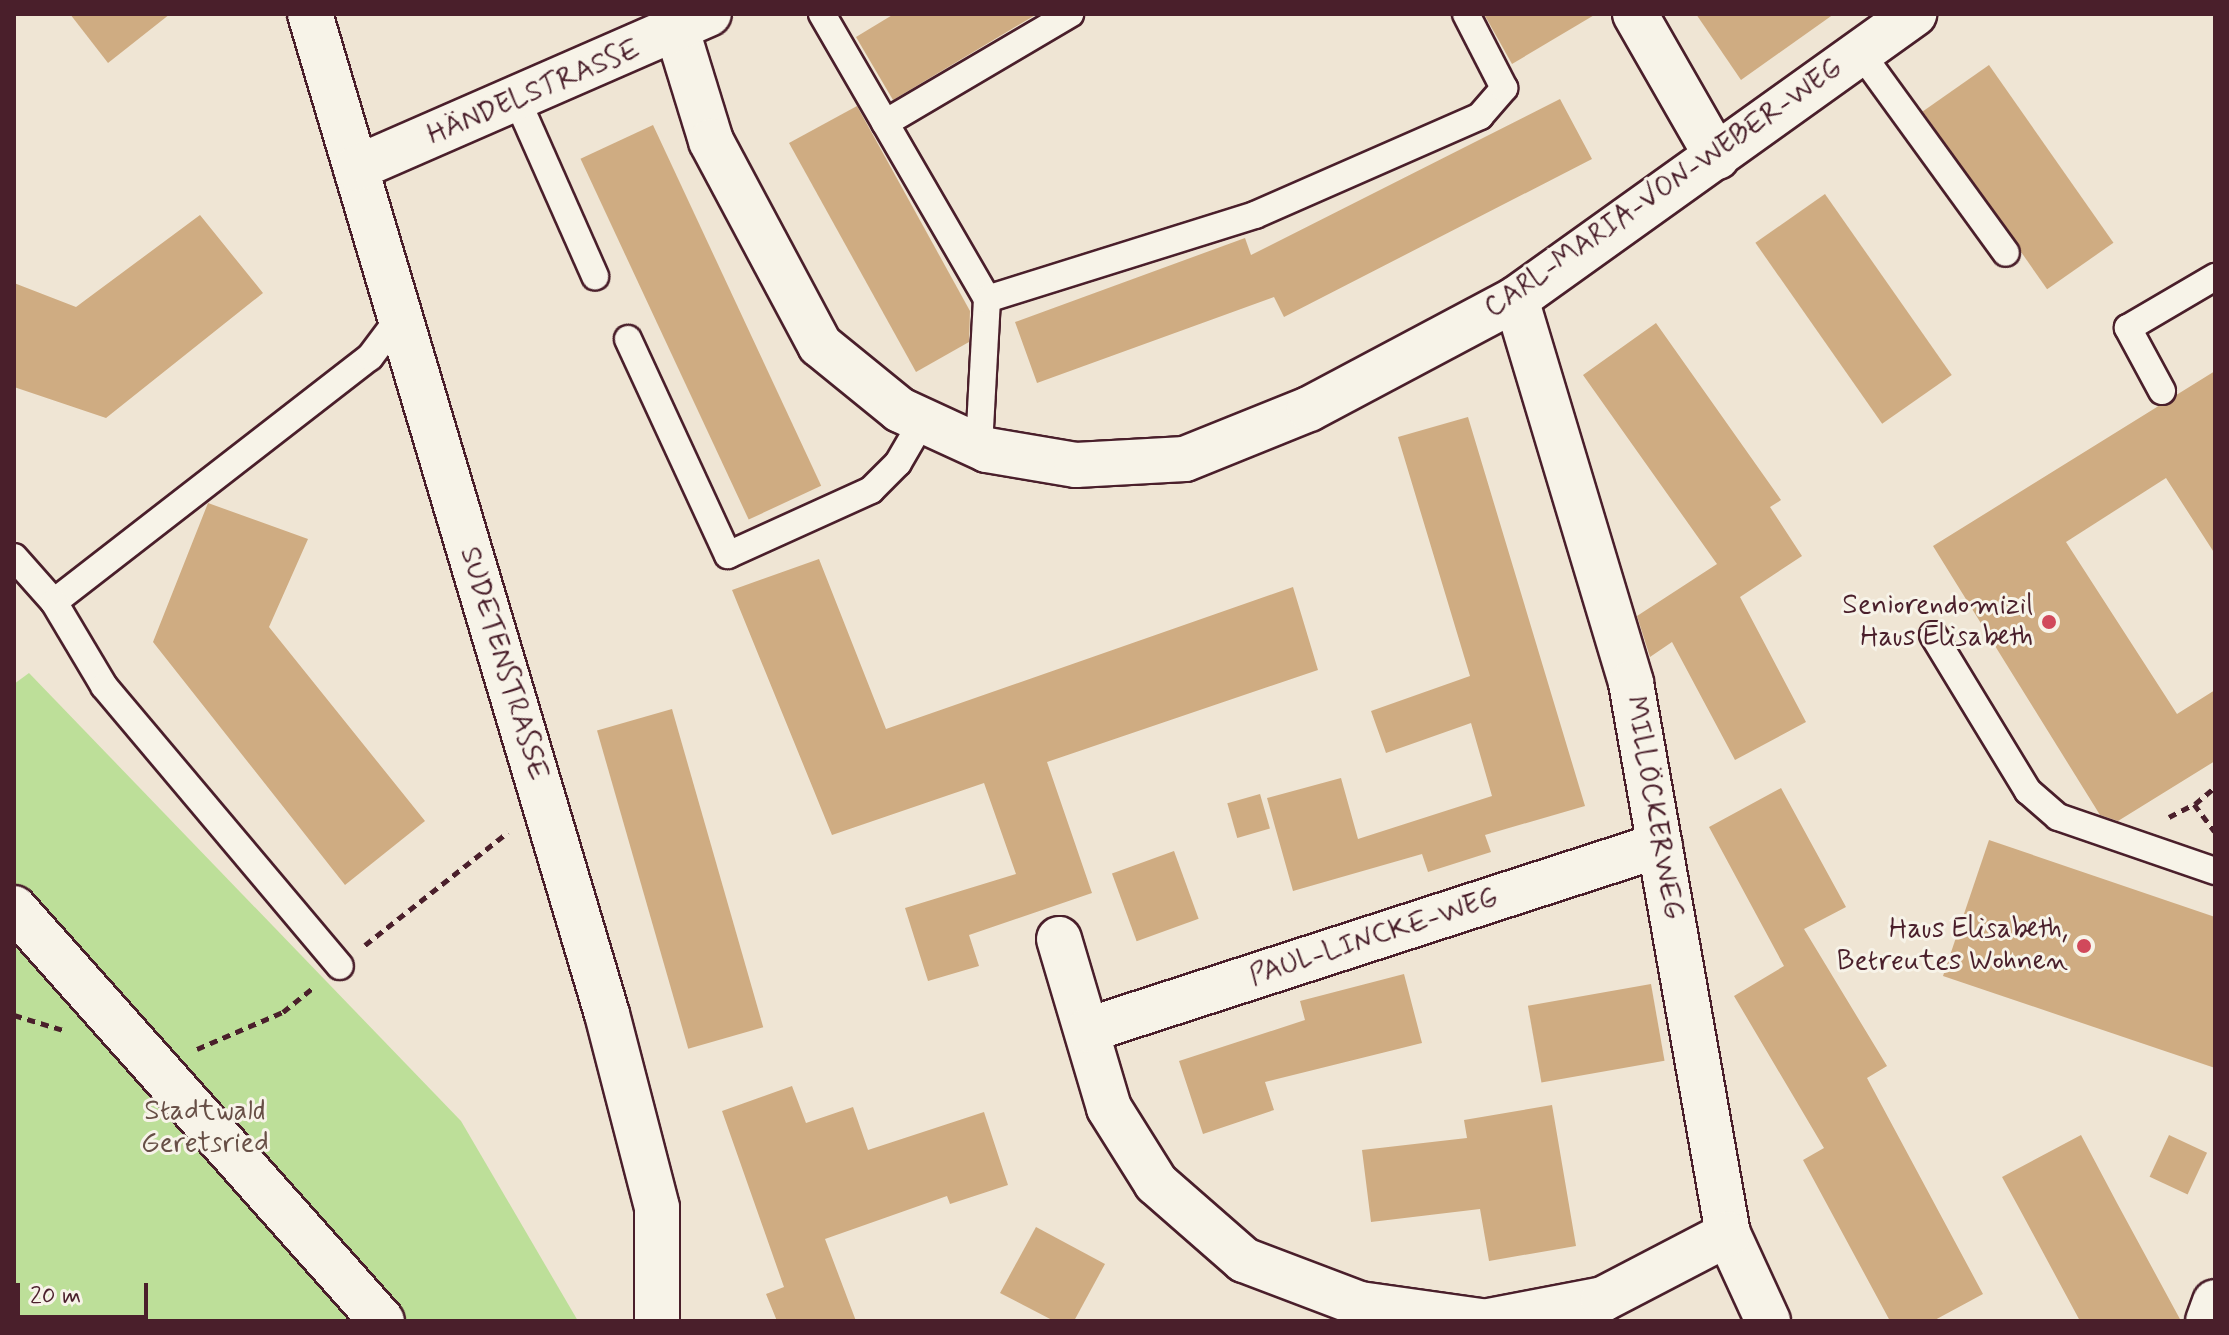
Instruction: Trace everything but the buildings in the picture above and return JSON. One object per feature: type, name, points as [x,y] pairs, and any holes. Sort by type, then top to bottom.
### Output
[{"type":"street","name":"SUDETENSTRASSE","points":[[310,14],[545,803],[657,1208],[657,1321]]},
{"type":"street","name":"CARL-MARIA-VON-WEBER-WEG","points":[[686,20],[711,141],[820,345],[923,420],[979,446],[1076,465],[1185,459],[1309,409],[1516,299],[1914,14]]},
{"type":"street","points":[[1645,18],[1717,157]]},
{"type":"street","name":"HÄNDELSTRASSE","points":[[356,168],[517,100],[686,20]]},
{"type":"street","name":"MILLÖCKERWEG","points":[[1516,299],[1631,683],[1728,1234],[1768,1321]]},
{"type":"street","name":"PAUL-LINCKE-WEG","points":[[1088,1030],[1660,845]]},
{"type":"street","points":[[14,908],[136,1053],[382,1321]]},
{"type":"street","points":[[1059,939],[1109,1108],[1156,1183],[1244,1260],[1360,1304],[1481,1321]]},
{"type":"street","points":[[1488,1321],[1603,1299],[1728,1234]]},
{"type":"street","points":[[2208,1321],[2215,1302]]},
{"type":"lane","points":[[822,14],[987,299],[979,446]]},
{"type":"lane","points":[[885,123],[1070,14]]},
{"type":"lane","points":[[987,299],[1255,215],[1480,116],[1504,88],[1466,14]]},
{"type":"lane","points":[[1860,52],[2006,253]]},
{"type":"lane","points":[[517,100],[595,276]]},
{"type":"lane","points":[[2162,391],[2128,328],[2215,277]]},
{"type":"lane","points":[[54,602],[370,357],[400,317]]},
{"type":"lane","points":[[628,339],[728,555],[871,490],[923,420]]},
{"type":"lane","points":[[14,557],[54,602],[104,686],[340,966]]},
{"type":"lane","points":[[1933,635],[2028,791],[2058,817],[2215,871]]},
{"type":"path","points":[[2194,804],[2215,787]]},
{"type":"path","points":[[136,1053],[209,1048],[283,1012],[545,803]]},
{"type":"green space","name":"Stadtwald Geretsried","points":[[29,673],[461,1121],[578,1321],[14,1321],[14,684]]},
{"type":"place","name":"Seniorendomizil Haus Elisabeth","points":[[2049,622]]},
{"type":"place","name":"Haus Elisabeth, Betreutes Wohnen","points":[[2084,946]]}]
